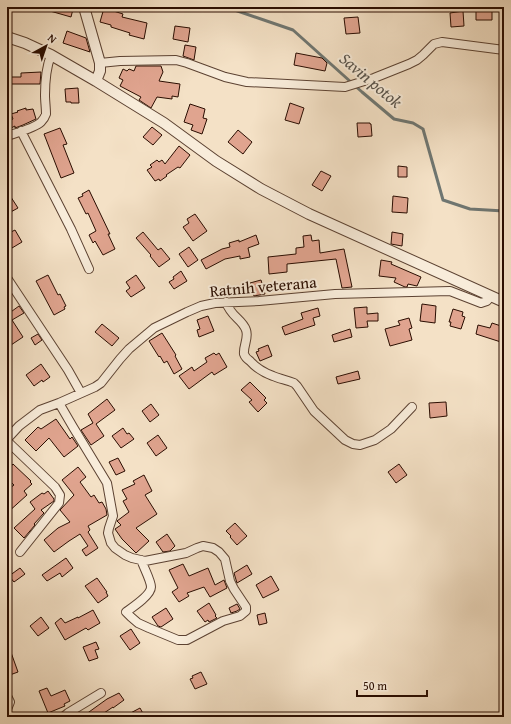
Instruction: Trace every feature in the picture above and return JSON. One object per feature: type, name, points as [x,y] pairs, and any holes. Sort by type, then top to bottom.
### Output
[{"type":"street","points":[[84,7],[100,62],[99,75],[96,81]]},
{"type":"street","points":[[7,37],[25,43],[51,55],[96,81],[164,123],[216,161],[261,189],[308,214],[504,302]]},
{"type":"street","points":[[100,62],[176,60],[226,77],[247,82],[345,87],[374,78],[409,64],[417,60],[431,46],[438,42],[504,50]]},
{"type":"street","points":[[7,136],[40,123],[44,119],[46,114],[45,93],[47,66],[51,55]]},
{"type":"street","points":[[21,131],[71,229],[89,269]]},
{"type":"street","points":[[7,278],[68,370],[81,393]]},
{"type":"street","name":"Ratnih veterana","points":[[7,440],[19,426],[40,410],[59,403],[101,383],[129,349],[154,328],[201,306],[226,302],[259,301],[334,294],[450,291],[481,303],[487,301],[491,296]]},
{"type":"street","points":[[226,302],[231,313],[242,323],[246,330],[247,335],[244,349],[245,357],[265,373],[294,383],[314,411],[345,440],[352,444],[360,445],[375,440],[391,429],[412,407]]},
{"type":"street","points":[[59,403],[72,427],[107,483],[113,516],[108,533],[111,543],[115,548],[125,555],[145,561],[186,553],[203,546],[213,548],[225,559],[230,581],[246,607],[246,612],[240,616],[223,621],[184,641],[143,626],[126,612],[148,594],[151,589],[151,584],[141,560]]},
{"type":"street","points":[[7,440],[55,487],[60,495],[59,503],[20,552]]},
{"type":"street","points":[[64,717],[101,693]]},
{"type":"street","points":[[7,696],[10,702],[7,708]]},
{"type":"building","points":[[44,7],[65,7],[73,9],[71,17],[43,9]]},
{"type":"building","points":[[476,7],[492,7],[492,20],[476,20]]},
{"type":"building","points":[[104,8],[123,14],[122,17],[147,23],[144,39],[129,35],[130,33],[100,22]]},
{"type":"building","points":[[463,11],[464,26],[451,27],[450,13]]},
{"type":"building","points":[[358,17],[360,33],[346,34],[344,18]]},
{"type":"building","points":[[175,26],[190,28],[188,42],[173,39]]},
{"type":"building","points":[[67,31],[86,38],[90,52],[63,43]]},
{"type":"building","points":[[185,45],[196,47],[194,60],[183,56]]},
{"type":"building","points":[[296,53],[322,58],[327,63],[325,71],[294,65]]},
{"type":"building","points":[[136,66],[161,66],[163,72],[159,81],[180,84],[178,97],[172,96],[172,99],[157,97],[151,108],[139,100],[141,97],[120,86],[123,80],[119,78],[123,69],[127,71],[129,69],[134,71]]},
{"type":"building","points":[[41,72],[40,84],[7,84],[7,77],[21,77],[21,73]]},
{"type":"building","points":[[78,88],[79,103],[66,102],[65,89]]},
{"type":"building","points":[[290,103],[304,108],[299,124],[285,120]]},
{"type":"building","points":[[190,104],[205,109],[203,118],[207,119],[202,134],[191,130],[193,125],[184,122]]},
{"type":"building","points":[[26,108],[26,110],[33,109],[36,119],[7,130],[7,122],[13,119],[11,114]]},
{"type":"building","points":[[357,123],[370,123],[372,136],[358,137]]},
{"type":"building","points":[[152,127],[162,135],[153,145],[143,137]]},
{"type":"building","points":[[60,128],[67,144],[63,145],[74,173],[61,178],[44,134]]},
{"type":"building","points":[[238,130],[252,142],[243,154],[228,142]]},
{"type":"building","points":[[179,146],[190,155],[180,168],[178,167],[160,181],[159,179],[155,181],[147,170],[152,167],[150,165],[157,160],[159,162],[162,160],[165,164]]},
{"type":"building","points":[[398,166],[407,167],[407,177],[398,177]]},
{"type":"building","points":[[321,171],[331,176],[322,191],[312,185]]},
{"type":"building","points":[[89,190],[110,234],[108,234],[115,249],[103,255],[95,241],[93,243],[89,235],[96,231],[88,213],[86,214],[78,198],[83,196],[82,194]]},
{"type":"building","points":[[7,191],[18,208],[7,214]]},
{"type":"building","points":[[393,196],[408,198],[407,213],[392,212]]},
{"type":"building","points":[[195,214],[207,231],[193,241],[183,227],[189,223],[187,219]]},
{"type":"building","points":[[15,230],[22,242],[7,251],[7,234]]},
{"type":"building","points":[[143,232],[158,250],[161,248],[170,259],[159,267],[136,238]]},
{"type":"building","points":[[392,232],[403,234],[402,246],[391,244]]},
{"type":"building","points":[[256,235],[259,244],[248,248],[250,257],[240,259],[240,256],[225,259],[206,269],[201,260],[222,249],[230,247],[229,243],[239,240],[239,242]]},
{"type":"building","points":[[311,235],[312,241],[319,240],[320,253],[344,249],[352,287],[342,288],[336,259],[287,264],[287,272],[269,274],[268,257],[296,254],[296,248],[304,247],[303,236]]},
{"type":"building","points":[[189,247],[198,260],[188,267],[179,254]]},
{"type":"building","points":[[381,260],[392,262],[391,264],[421,277],[417,286],[408,284],[407,287],[405,287],[394,282],[396,278],[379,276]]},
{"type":"building","points":[[181,271],[187,281],[174,289],[169,282]]},
{"type":"building","points":[[48,275],[58,295],[60,294],[66,306],[64,307],[65,309],[54,315],[36,281]]},
{"type":"building","points":[[136,275],[145,288],[131,297],[126,291],[130,288],[126,282]]},
{"type":"building","points":[[261,280],[265,294],[254,296],[250,283]]},
{"type":"building","points":[[422,304],[436,306],[435,323],[420,321]]},
{"type":"building","points":[[19,306],[24,313],[12,320],[23,337],[11,345],[7,339],[7,312],[8,314]]},
{"type":"building","points":[[367,307],[367,314],[378,313],[378,321],[367,321],[368,327],[356,328],[354,308]]},
{"type":"building","points":[[318,308],[320,316],[313,318],[315,325],[285,335],[282,327],[303,319],[301,313]]},
{"type":"building","points":[[453,309],[463,312],[462,316],[465,317],[461,329],[450,326],[451,322],[449,322]]},
{"type":"building","points":[[208,316],[214,331],[199,337],[197,330],[200,329],[197,320]]},
{"type":"building","points":[[409,318],[412,328],[409,329],[412,340],[390,346],[385,329],[400,325],[398,321]]},
{"type":"building","points":[[492,323],[504,327],[504,343],[476,334],[478,325],[490,328]]},
{"type":"building","points":[[102,324],[119,338],[112,346],[95,332]]},
{"type":"building","points":[[350,329],[352,337],[334,342],[332,335]]},
{"type":"building","points":[[162,333],[176,355],[175,356],[182,369],[174,374],[167,361],[164,363],[149,341]]},
{"type":"building","points":[[38,334],[42,340],[35,345],[31,338]]},
{"type":"building","points":[[268,345],[272,356],[260,361],[256,352],[259,351],[258,349]]},
{"type":"building","points":[[214,353],[216,355],[219,353],[227,367],[214,375],[212,372],[189,389],[179,376],[192,367],[194,371],[207,362],[205,358]]},
{"type":"building","points":[[41,364],[50,377],[43,382],[42,380],[34,386],[26,375]]},
{"type":"building","points":[[358,371],[360,379],[338,384],[336,377]]},
{"type":"building","points":[[250,382],[266,398],[264,400],[267,403],[258,412],[249,402],[252,400],[241,390]]},
{"type":"building","points":[[107,399],[115,410],[96,424],[104,436],[91,445],[81,430],[93,423],[88,414]]},
{"type":"building","points":[[446,402],[447,416],[430,418],[429,403]]},
{"type":"building","points":[[151,404],[159,415],[150,422],[142,411]]},
{"type":"building","points":[[56,419],[70,439],[72,437],[78,446],[64,457],[49,438],[36,451],[25,440],[38,427],[41,429]]},
{"type":"building","points":[[123,428],[127,434],[129,433],[134,439],[121,448],[112,436]]},
{"type":"building","points":[[158,435],[167,448],[156,456],[147,443]]},
{"type":"building","points":[[118,458],[125,471],[116,475],[109,462]]},
{"type":"building","points":[[13,464],[31,481],[30,482],[32,484],[24,491],[27,495],[7,513],[7,490],[14,485],[7,479],[7,471]]},
{"type":"building","points":[[399,464],[407,475],[396,483],[388,472]]},
{"type":"building","points":[[78,467],[86,477],[80,482],[91,497],[94,495],[99,503],[102,502],[106,509],[107,515],[88,526],[90,530],[88,532],[98,548],[86,556],[82,550],[88,546],[80,534],[54,552],[44,540],[58,528],[70,522],[60,510],[74,495],[62,480]]},
{"type":"building","points":[[144,475],[152,491],[145,495],[157,514],[136,528],[149,541],[136,553],[122,539],[115,529],[121,525],[117,521],[129,512],[123,501],[127,499],[122,490],[135,484],[133,481]]},
{"type":"building","points":[[48,491],[54,501],[41,510],[44,513],[24,538],[14,528],[35,509],[30,502],[42,493],[44,494]]},
{"type":"building","points":[[235,523],[247,536],[237,545],[226,531]]},
{"type":"building","points":[[167,534],[175,546],[170,551],[163,552],[156,542]]},
{"type":"building","points":[[66,558],[73,568],[62,577],[60,573],[47,581],[42,575]]},
{"type":"building","points":[[183,564],[189,576],[208,568],[215,585],[224,580],[227,588],[210,597],[204,587],[187,593],[189,596],[179,602],[172,592],[178,588],[169,570]]},
{"type":"building","points":[[247,565],[252,574],[237,583],[234,573]]},
{"type":"building","points":[[20,568],[25,574],[14,582],[9,576]]},
{"type":"building","points":[[271,576],[279,590],[263,598],[256,585]]},
{"type":"building","points":[[97,578],[107,592],[108,596],[98,603],[85,586]]},
{"type":"building","points":[[209,603],[217,618],[209,622],[208,620],[205,622],[197,611]]},
{"type":"building","points":[[237,604],[240,609],[231,613],[229,608]]},
{"type":"building","points":[[166,608],[173,619],[161,627],[158,626],[152,617]]},
{"type":"building","points":[[93,610],[100,623],[88,630],[86,628],[65,640],[55,623],[61,618],[65,623]]},
{"type":"building","points":[[265,613],[267,623],[259,625],[257,615]]},
{"type":"building","points":[[41,617],[49,628],[38,636],[30,626]]},
{"type":"building","points":[[131,629],[140,643],[130,650],[120,636]]},
{"type":"building","points":[[96,642],[99,649],[95,650],[98,658],[89,661],[83,647]]},
{"type":"building","points":[[7,644],[18,672],[7,676]]},
{"type":"building","points":[[201,672],[207,684],[195,689],[190,679],[193,678],[192,676]]},
{"type":"building","points":[[47,688],[51,696],[65,690],[70,701],[64,704],[65,706],[48,713],[39,691]]},
{"type":"building","points":[[119,693],[124,700],[113,708],[98,717],[82,717],[107,699]]},
{"type":"building","points":[[140,708],[145,717],[123,717]]},
{"type":"waterway","name":"Savin potok","points":[[226,7],[293,30],[394,119],[413,123],[423,129],[443,200],[470,209],[504,211]]}]
